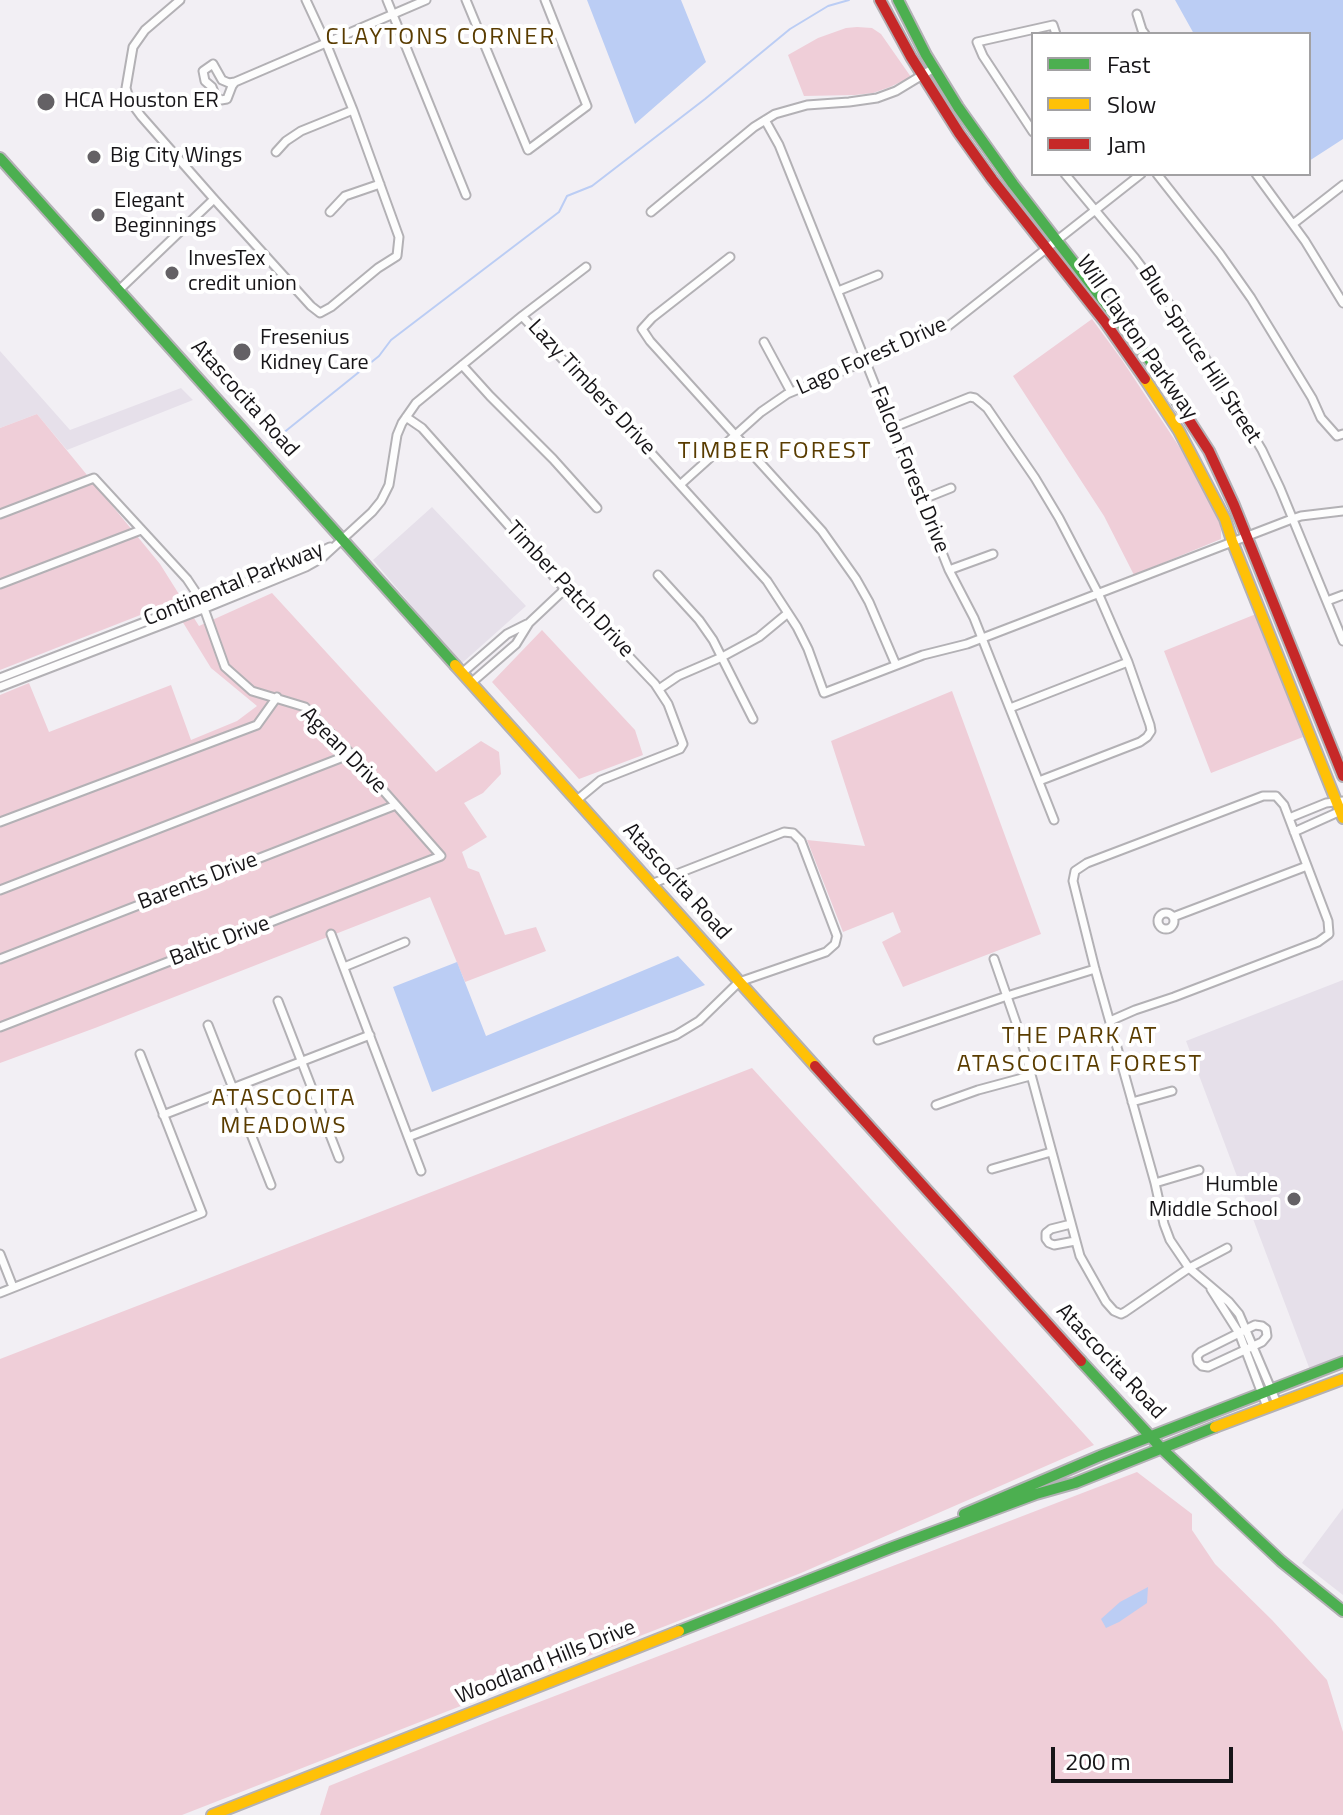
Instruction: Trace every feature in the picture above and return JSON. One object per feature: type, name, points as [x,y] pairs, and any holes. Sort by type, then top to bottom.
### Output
[{"type":"main road","name":"Will Clayton Parkway","points":[[899,0],[958,107],[1157,370],[1209,451],[1234,505],[1343,776]]},
{"type":"main road","name":"Will Clayton Parkway","points":[[881,2],[922,75],[986,171],[1116,337],[1185,443],[1225,519],[1341,808]]},
{"type":"main road","name":"Atascocita Road","points":[[0,158],[1162,1449],[1278,1559],[1343,1611]]},
{"type":"main road","points":[[986,171],[997,162]]},
{"type":"main road","points":[[1116,337],[1125,328]]},
{"type":"main road","points":[[1185,443],[1197,433]]},
{"type":"main road","points":[[1278,652],[1291,647]]},
{"type":"main road","name":"Woodland Hills Drive","points":[[893,1547],[951,1519],[1151,1436],[1343,1362]]},
{"type":"main road","name":"Woodland Hills Drive","points":[[212,1815],[893,1547],[1036,1494],[1075,1483],[1343,1379]]},
{"type":"street","points":[[180,0],[145,30],[133,47],[126,88],[130,101],[214,199],[320,313],[397,256],[399,237],[353,110],[306,0]]},
{"type":"street","points":[[387,0],[466,195]]},
{"type":"street","points":[[235,82],[227,99],[221,100],[205,81],[203,71],[213,64],[222,80],[235,82],[426,0]]},
{"type":"street","points":[[466,0],[528,150],[587,106],[545,0]]},
{"type":"street","points":[[1137,14],[1144,32]]},
{"type":"street","points":[[1031,34],[977,42],[1031,129]]},
{"type":"street","points":[[651,212],[765,120],[807,105],[877,98],[896,91],[934,68]]},
{"type":"street","points":[[276,152],[301,131],[353,110]]},
{"type":"street","name":"Falcon Forest Drive","points":[[765,120],[779,145],[949,570],[974,618],[1054,820]]},
{"type":"street","name":"Blue Spruce Hill Street","points":[[1067,176],[1179,317],[1262,450],[1343,641]]},
{"type":"street","name":"Lago Forest Drive","points":[[681,484],[761,412],[791,392],[947,327],[1139,176]]},
{"type":"street","points":[[1159,176],[1251,298],[1321,418],[1340,435]]},
{"type":"street","points":[[1257,176],[1309,246],[1343,303]]},
{"type":"street","points":[[330,212],[345,196],[380,184]]},
{"type":"street","points":[[1293,224],[1343,185]]},
{"type":"street","points":[[119,290],[214,199]]},
{"type":"street","points":[[730,257],[642,329],[801,506],[842,558],[869,602],[896,665],[953,649],[1292,519],[1343,511]]},
{"type":"street","points":[[342,540],[372,512],[386,491],[394,463],[397,435],[406,417],[426,394],[586,267]]},
{"type":"street","points":[[838,291],[878,275]]},
{"type":"street","name":"Lazy Timbers Drive","points":[[522,316],[681,484],[767,581],[808,649],[824,693],[896,665]]},
{"type":"street","points":[[764,342],[791,392]]},
{"type":"street","points":[[462,365],[597,508]]},
{"type":"street","points":[[892,428],[972,397],[987,408],[1035,478],[1075,547],[1128,662],[1151,731],[1140,742],[1039,781]]},
{"type":"street","name":"Timber Patch Drive","points":[[406,417],[422,428],[659,689],[668,704],[683,744],[680,749],[601,780],[577,800]]},
{"type":"street","name":"Agean Drive","points":[[0,514],[94,478],[187,579],[202,604],[225,667],[252,691],[305,707],[441,856]]},
{"type":"street","points":[[921,500],[951,488]]},
{"type":"street","points":[[0,584],[141,530]]},
{"type":"street","name":"Continental Parkway","points":[[0,687],[202,604],[342,540]]},
{"type":"street","name":"Continental Parkway","points":[[0,678],[306,567],[322,558],[342,540]]},
{"type":"street","points":[[949,570],[993,554]]},
{"type":"street","points":[[312,556],[322,558]]},
{"type":"street","points":[[658,575],[713,640],[753,719]]},
{"type":"street","points":[[471,683],[516,644],[529,623],[565,589]]},
{"type":"street","points":[[1327,601],[1343,595]]},
{"type":"street","points":[[659,689],[691,669],[759,637],[788,613]]},
{"type":"street","points":[[462,673],[507,634],[529,623]]},
{"type":"street","points":[[1010,708],[1128,662]]},
{"type":"street","points":[[0,822],[257,725],[277,697]]},
{"type":"street","points":[[0,890],[351,754]]},
{"type":"street","points":[[1110,1021],[1318,942],[1329,934],[1330,926],[1289,818],[1276,796],[1263,796],[1087,863],[1075,871],[1073,881],[1095,969],[1170,1240],[1189,1268],[1205,1280],[1254,1346],[1266,1390]]},
{"type":"street","name":"Barents Drive","points":[[0,959],[396,805]]},
{"type":"street","points":[[1289,818],[1341,808]]},
{"type":"street","points":[[1294,832],[1341,808]]},
{"type":"street","points":[[408,1137],[676,1035],[699,1021],[739,982],[826,952],[835,944],[837,936],[801,841],[793,833],[784,832],[651,884]]},
{"type":"street","name":"Baltic Drive","points":[[0,1027],[441,856]]},
{"type":"street","points":[[1173,917],[1307,866]]},
{"type":"street","points":[[331,934],[421,1171]]},
{"type":"street","points":[[344,967],[405,942]]},
{"type":"street","points":[[994,959],[1020,1034],[1075,1241],[1085,1268],[1106,1302],[1121,1314],[1189,1268],[1227,1248]]},
{"type":"street","points":[[878,1040],[1095,969]]},
{"type":"street","points":[[278,1001],[339,1158]]},
{"type":"street","points":[[208,1025],[271,1185]]},
{"type":"street","points":[[163,1115],[370,1035]]},
{"type":"street","points":[[0,1293],[202,1213],[140,1054]]},
{"type":"street","points":[[936,1105],[1030,1076]]},
{"type":"street","points":[[1132,1102],[1172,1091]]},
{"type":"street","points":[[992,1169],[1051,1152]]},
{"type":"street","points":[[1155,1183],[1199,1170]]},
{"type":"street","points":[[1071,1224],[1051,1229],[1046,1233],[1046,1239],[1054,1245],[1075,1241]]},
{"type":"street","points":[[0,1254],[13,1287]]},
{"type":"street","points":[[1255,1325],[1262,1326],[1267,1336],[1254,1346],[1208,1367],[1198,1362],[1197,1356],[1201,1352],[1255,1325]]},
{"type":"street","points":[[1243,1332],[1245,1350],[1272,1405]]},
{"type":"shaded area","points":[[857,27],[872,28],[881,34],[911,77],[873,93],[804,96],[788,55],[818,38]]},
{"type":"shaded area","points":[[1092,319],[1184,454],[1220,524],[1221,539],[1134,575],[1104,516],[1013,376]]},
{"type":"shaded area","points":[[0,351],[70,430],[181,388],[193,400],[67,450],[37,414],[0,428]]},
{"type":"shaded area","points":[[37,414],[160,564],[199,626],[272,593],[436,772],[481,741],[499,752],[501,774],[483,793],[464,803],[487,837],[462,852],[468,868],[479,872],[505,935],[536,927],[546,951],[465,982],[430,897],[0,1063],[0,695],[29,683],[49,732],[171,685],[191,740],[237,721],[257,706],[211,668],[171,603],[0,670],[0,428]]},
{"type":"shaded area","points":[[432,507],[526,606],[461,664],[373,560]]},
{"type":"shaded area","points":[[1256,614],[1303,737],[1211,773],[1164,651]]},
{"type":"shaded area","points":[[542,630],[635,730],[643,755],[579,779],[492,682]]},
{"type":"shaded area","points":[[952,691],[1041,934],[903,987],[882,942],[901,932],[893,912],[843,932],[807,840],[865,846],[831,741]]},
{"type":"shaded area","name":"Humble Middle School","points":[[1343,980],[1343,1357],[1310,1370],[1186,1041]]},
{"type":"shaded area","points":[[752,1068],[1094,1445],[801,1573],[182,1815],[0,1815],[0,1359]]},
{"type":"shaded area","points":[[1137,1472],[1192,1514],[1192,1530],[1215,1564],[1327,1680],[1343,1732],[1343,1815],[320,1815],[329,1786]]},
{"type":"shaded area","points":[[1343,1508],[1343,1595],[1302,1563]]},
{"type":"water","points":[[587,0],[681,0],[706,62],[635,124]]},
{"type":"water","points":[[1175,0],[1343,0],[1343,139],[1311,160],[1311,32],[1193,32]]},
{"type":"water","points":[[678,956],[705,985],[432,1092],[393,987],[457,962],[486,1036]]},
{"type":"water","points":[[1148,1587],[1147,1603],[1106,1628],[1101,1619],[1120,1602]]},
{"type":"waterway","points":[[272,442],[379,356],[391,340],[559,212],[567,196],[592,186],[790,29],[828,6],[849,0]]},
{"type":"traffic: fast","points":[[898,0],[926,55],[958,107],[1013,184],[1157,370],[1178,403]]},
{"type":"traffic: fast","points":[[0,158],[455,665]]},
{"type":"traffic: fast","points":[[1081,1361],[1162,1449],[1281,1561],[1343,1611]]},
{"type":"traffic: fast","points":[[964,1514],[1100,1456],[1343,1362]]},
{"type":"traffic: fast","points":[[679,1631],[893,1547],[1036,1494],[1075,1483],[1215,1427]]},
{"type":"traffic: slow","points":[[1145,379],[1179,431],[1225,519],[1343,818]]},
{"type":"traffic: slow","points":[[455,665],[815,1066]]},
{"type":"traffic: slow","points":[[1215,1427],[1343,1379]]},
{"type":"traffic: slow","points":[[212,1815],[679,1631]]},
{"type":"traffic: jam","points":[[880,0],[911,57],[959,133],[1105,322],[1145,379]]},
{"type":"traffic: jam","points":[[1178,403],[1209,451],[1234,505],[1343,776]]},
{"type":"traffic: jam","points":[[815,1066],[1081,1361]]},
{"type":"place","name":"HCA Houston ER","points":[[46,102]]},
{"type":"place","name":"Big City Wings","points":[[94,157]]},
{"type":"place","name":"Elegant Beginnings","points":[[98,215]]},
{"type":"place","name":"InvesTex credit union","points":[[172,273]]},
{"type":"place","name":"Fresenius Kidney Care","points":[[242,352]]},
{"type":"place","name":"Humble Middle School","points":[[1294,1199]]},
{"type":"district","name":"CLAYTONS CORNER","points":[[441,38]]},
{"type":"district","name":"TIMBER FOREST","points":[[775,452]]},
{"type":"district","name":"THE PARK AT ATASCOCITA FOREST","points":[[1080,1051]]},
{"type":"district","name":"ATASCOCITA MEADOWS","points":[[284,1113]]}]
